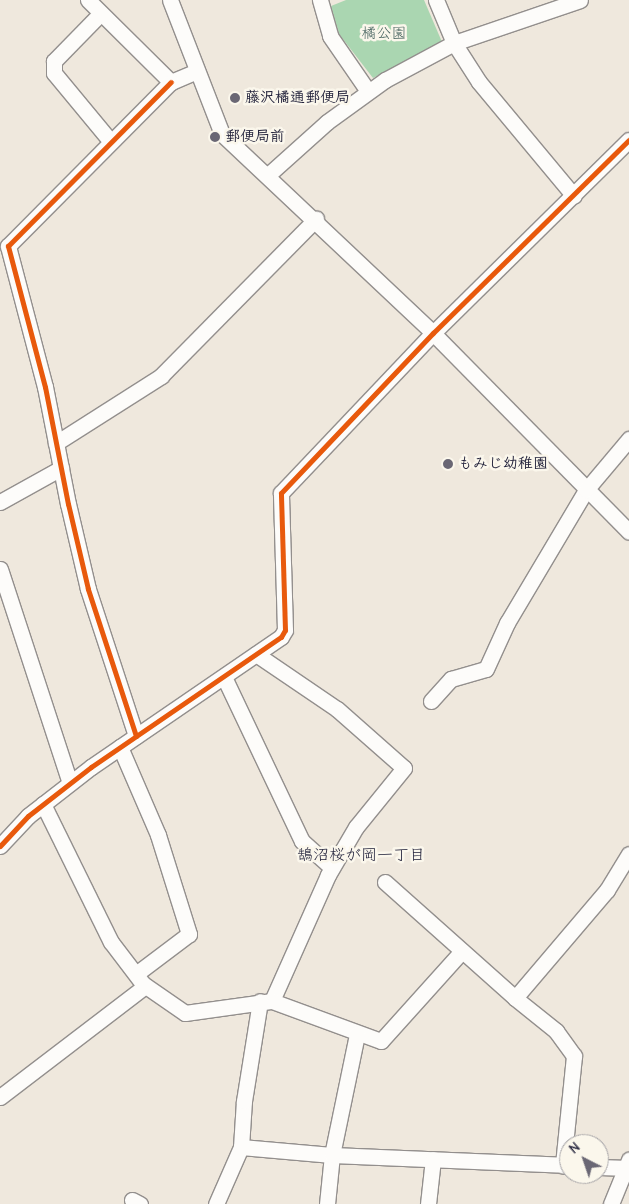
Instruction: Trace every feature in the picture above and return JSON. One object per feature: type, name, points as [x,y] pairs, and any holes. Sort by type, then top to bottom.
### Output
[{"type":"street","points":[[88,0],[100,14],[171,82]]},
{"type":"street","points":[[170,0],[195,72],[222,134],[316,220],[433,334],[586,490],[629,531]]},
{"type":"street","points":[[320,0],[330,36],[368,91]]},
{"type":"street","points":[[436,0],[454,43],[505,116],[574,196]]},
{"type":"street","points":[[268,175],[327,122],[368,91],[454,43],[580,0]]},
{"type":"street","points":[[100,14],[54,61],[54,73],[111,142]]},
{"type":"street","points":[[136,736],[88,589],[45,387],[8,246],[171,82],[195,72]]},
{"type":"street","points":[[0,846],[43,804],[70,783],[224,677],[285,630],[281,493],[433,334],[629,140]]},
{"type":"street","points":[[56,443],[161,376],[316,220]]},
{"type":"street","points":[[431,701],[451,679],[486,670],[507,623],[586,490],[629,439]]},
{"type":"street","points":[[0,502],[61,468]]},
{"type":"street","points":[[0,569],[70,783]]},
{"type":"street","points":[[216,1204],[240,1147],[244,1102],[266,1001],[332,868],[356,828],[404,768],[337,709],[256,654]]},
{"type":"street","points":[[224,677],[302,841],[332,868]]},
{"type":"street","points":[[0,1097],[140,980],[189,934],[158,835],[120,747]]},
{"type":"street","points":[[43,804],[89,902],[111,942],[140,980],[185,1013],[266,1001],[381,1041],[462,951]]},
{"type":"street","points":[[515,998],[607,890],[629,854]]},
{"type":"street","points":[[385,882],[515,998],[556,1031],[574,1056],[568,1134]]},
{"type":"street","points":[[327,1204],[332,1154],[357,1034]]},
{"type":"street","points":[[240,1147],[332,1154],[559,1165]]},
{"type":"street","points":[[428,1204],[433,1159]]},
{"type":"street","points":[[609,1166],[628,1165],[611,1204]]},
{"type":"green space","name":"橘公園","points":[[346,0],[424,0],[442,42],[373,78],[339,34],[331,6]]},
{"type":"cycle path","points":[[136,736],[88,589],[68,504],[45,387],[8,246],[171,82]]},
{"type":"cycle path","points":[[0,846],[28,816],[91,767],[281,637],[285,630],[281,493],[433,333],[629,140]]},
{"type":"place","name":"藤沢橘通郵便局","points":[[235,98]]},
{"type":"place","name":"郵便局前","points":[[215,137]]},
{"type":"place","name":"もみじ幼稚園","points":[[448,464]]},
{"type":"district","name":"鵠沼桜が岡一丁目","points":[[361,855]]}]
